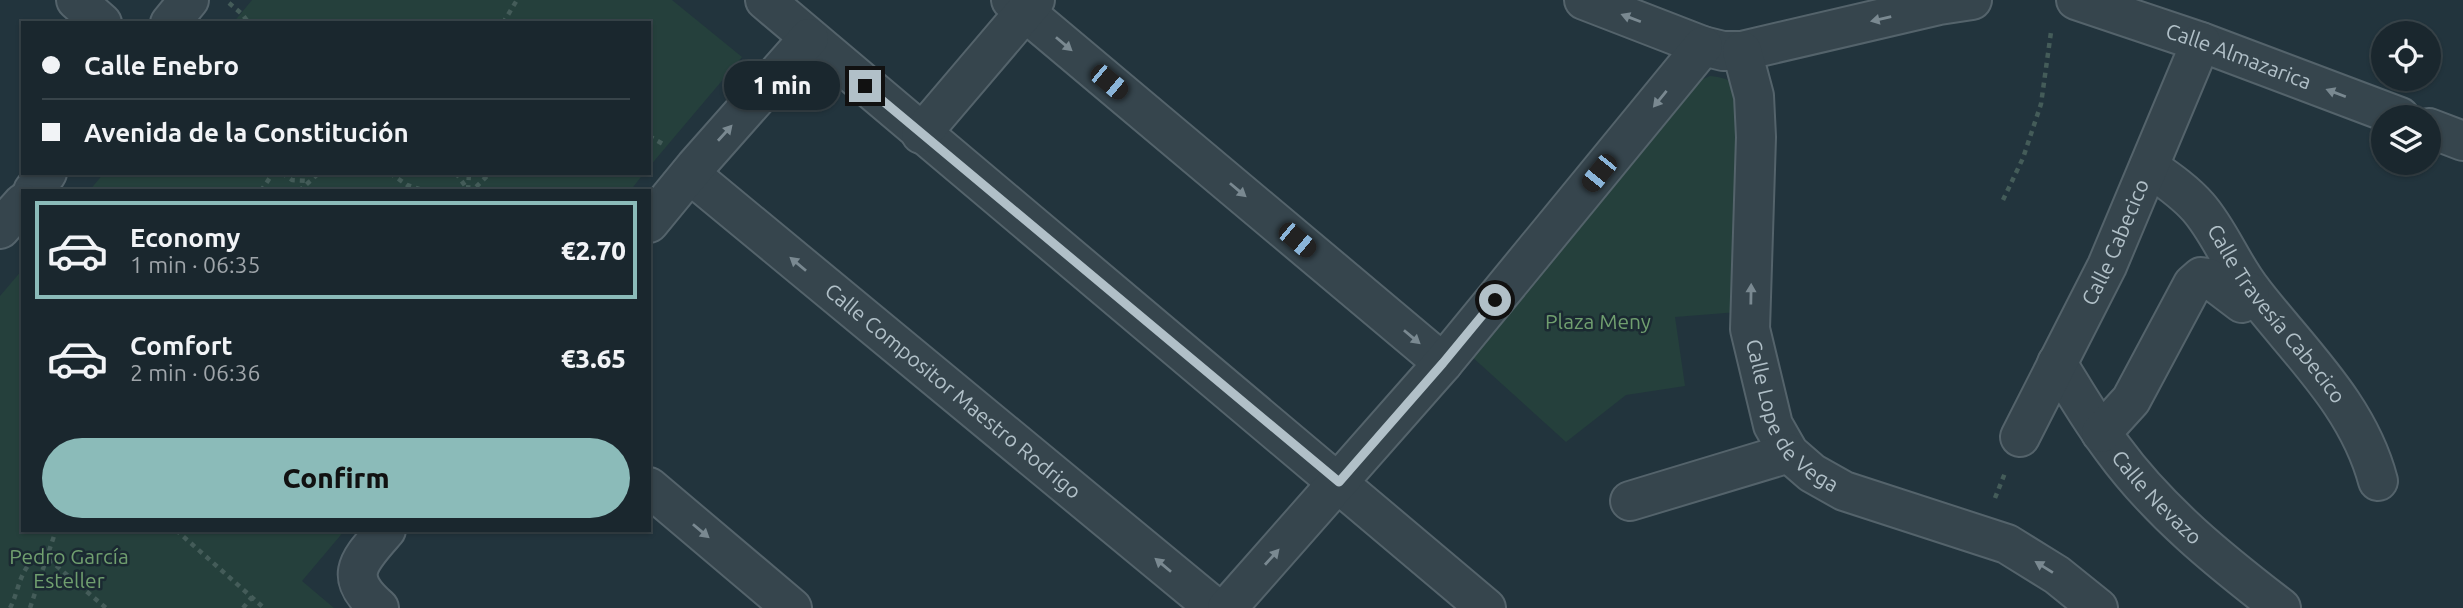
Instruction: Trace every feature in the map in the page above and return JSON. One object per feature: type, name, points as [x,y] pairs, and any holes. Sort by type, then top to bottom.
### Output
[{"type":"street","points":[[76,0],[100,21]]},
{"type":"street","points":[[172,21],[189,0]]},
{"type":"street","points":[[765,0],[1486,608]]},
{"type":"street","points":[[1584,0],[1703,46],[1723,51],[1742,51],[1972,0]]},
{"type":"street","points":[[1805,36],[1819,22],[1832,0]]},
{"type":"street","points":[[921,134],[1024,4],[1443,363]]},
{"type":"street","name":"Calle Almazarica","points":[[2064,13],[2201,43],[2371,106]]},
{"type":"street","points":[[651,221],[809,38]]},
{"type":"street","name":"Calle Cabecico","points":[[2020,437],[2106,266],[2201,43]]},
{"type":"street","points":[[1227,608],[1443,363],[1703,46]]},
{"type":"street","name":"Calle Lope de Vega","points":[[1742,51],[1754,96],[1755,123],[1750,329],[1773,425],[1789,453],[1812,473],[1844,491],[2007,544],[2057,575],[2098,608]]},
{"type":"street","points":[[2441,133],[2463,141]]},
{"type":"street","name":"Calle Travesía Cabecico","points":[[2149,167],[2174,184],[2199,209],[2251,290],[2351,415],[2373,462],[2378,481]]},
{"type":"street","name":"Calle Compositor Maestro Rodrigo","points":[[690,174],[1215,608]]},
{"type":"street","points":[[35,189],[45,175]]},
{"type":"street","points":[[0,229],[21,205]]},
{"type":"street","points":[[2101,433],[2130,400],[2193,284],[2201,277],[2210,278],[2242,303],[2251,290]]},
{"type":"street","name":"Calle Nevazo","points":[[2057,363],[2101,433],[2143,486],[2201,544],[2281,608]]},
{"type":"street","points":[[1630,501],[1789,453]]},
{"type":"street","points":[[651,489],[792,608]]},
{"type":"street","points":[[379,608],[362,593],[357,576],[361,562],[384,532]]},
{"type":"path","points":[[225,0],[247,21]]},
{"type":"path","points":[[504,21],[517,0]]},
{"type":"path","points":[[2003,200],[2023,158],[2041,104],[2064,13]]},
{"type":"path","points":[[285,175],[292,180],[310,181]]},
{"type":"path","points":[[301,189],[317,175]]},
{"type":"path","points":[[393,175],[407,185],[419,189]]},
{"type":"path","points":[[472,189],[488,175]]},
{"type":"path","points":[[1981,534],[2020,437]]},
{"type":"path","points":[[30,608],[55,532]]},
{"type":"path","points":[[178,532],[264,608]]},
{"type":"path","points":[[10,608],[25,568],[37,558],[46,557],[106,608]]},
{"type":"path","points":[[243,608],[252,597]]},
{"type":"green space","points":[[252,0],[672,0],[742,57],[651,165],[651,21],[235,21]]},
{"type":"green space","name":"Plaza Meny","points":[[1710,76],[1727,79],[1741,89],[1738,312],[1675,317],[1685,386],[1626,395],[1566,442],[1470,355],[1699,81]]},
{"type":"green space","points":[[102,175],[642,175],[632,189],[91,189]]},
{"type":"green space","name":"Pedro García Esteller","points":[[21,271],[21,532],[343,532],[302,581],[334,608],[0,608],[0,296]]},
{"type":"route","points":[[865,86],[1339,482],[1495,300]]}]
